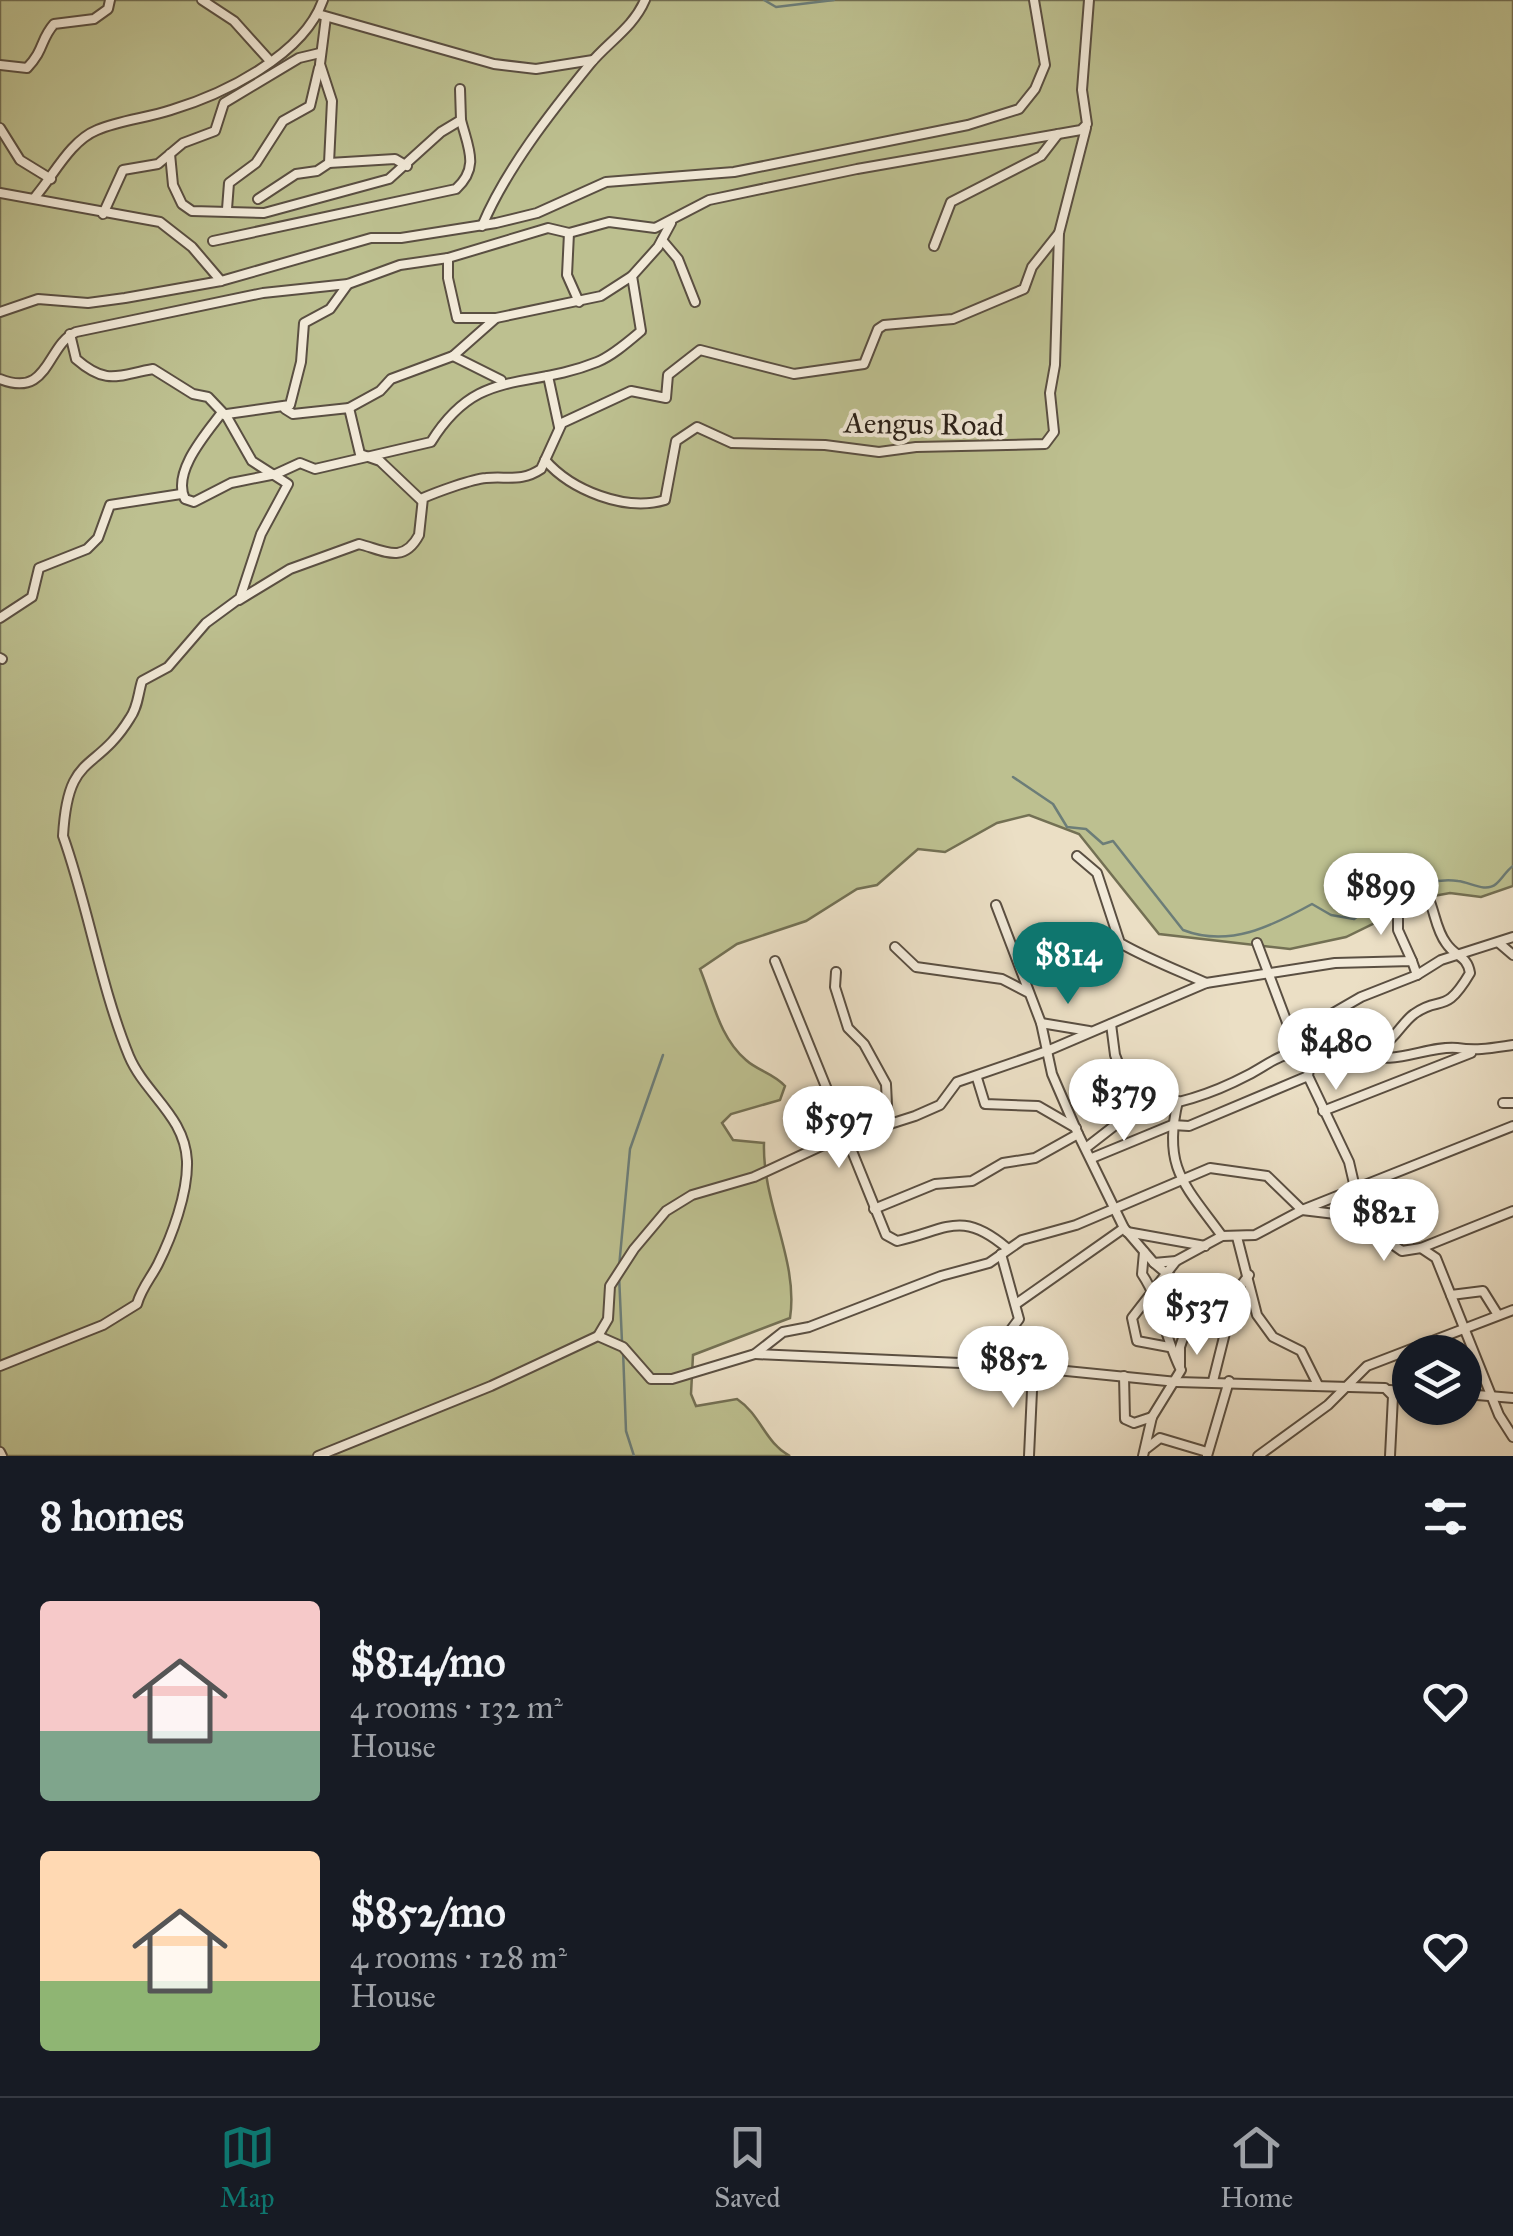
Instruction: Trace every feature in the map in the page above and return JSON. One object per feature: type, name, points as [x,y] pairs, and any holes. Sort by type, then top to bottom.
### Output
[{"type":"street","points":[[0,65],[27,68],[43,51],[45,34],[54,24],[94,20],[108,9],[110,0]]},
{"type":"street","points":[[202,0],[218,4],[270,61]]},
{"type":"street","points":[[227,209],[229,183],[256,163],[284,121],[310,106],[320,64],[322,0]]},
{"type":"street","points":[[482,226],[490,207],[594,60],[616,42],[646,0]]},
{"type":"street","points":[[0,312],[38,299],[98,302],[220,280],[371,238],[482,226],[537,212],[606,182],[734,172],[968,124],[1019,109],[1045,65],[1034,0]]},
{"type":"street","name":"Aengus Road","points":[[545,460],[581,488],[648,504],[665,500],[676,442],[697,427],[732,442],[825,445],[879,452],[916,447],[1044,444],[1054,432],[1050,393],[1056,365],[1060,233],[1086,124],[1082,90],[1089,0]]},
{"type":"street","points":[[322,15],[494,64],[536,69],[594,60]]},
{"type":"street","points":[[35,196],[78,141],[96,130],[175,109],[270,61],[322,15]]},
{"type":"street","points":[[102,214],[123,170],[150,168],[183,144],[215,131],[224,103],[300,58],[320,53]]},
{"type":"street","points":[[320,64],[332,101],[329,162]]},
{"type":"street","points":[[213,241],[456,189],[467,178],[472,158],[462,120],[460,89]]},
{"type":"street","points":[[170,154],[173,185],[182,204],[202,214],[227,209],[264,213],[389,179],[441,132],[462,120]]},
{"type":"street","points":[[0,379],[17,384],[35,379],[52,363],[70,334],[263,293],[348,284],[400,265],[448,258],[548,228],[569,233],[599,223],[655,228],[699,203],[782,184],[1081,130],[1086,124]]},
{"type":"street","points":[[0,128],[20,160],[51,179]]},
{"type":"street","points":[[934,246],[951,202],[1042,156],[1058,134]]},
{"type":"street","points":[[258,198],[296,174],[318,171],[329,162],[395,159],[407,166]]},
{"type":"street","points":[[0,193],[35,196],[102,214],[160,222],[192,247],[220,280]]},
{"type":"street","points":[[448,258],[457,318],[496,318],[601,296],[632,276],[662,240],[672,220]]},
{"type":"street","points":[[569,233],[567,275],[579,302]]},
{"type":"street","points":[[559,427],[617,395],[631,392],[666,398],[668,375],[700,350],[794,374],[864,364],[878,329],[884,325],[954,319],[1024,289],[1032,268],[1060,233]]},
{"type":"street","points":[[662,240],[678,258],[695,302]]},
{"type":"street","points":[[0,618],[32,597],[39,568],[69,560],[94,543],[110,506],[181,494],[194,502],[231,483],[276,474],[300,463],[315,469],[431,442],[451,413],[501,380],[548,376],[608,357],[640,332],[641,312],[632,276]]},
{"type":"street","points":[[285,410],[296,384],[304,323],[330,309],[348,284]]},
{"type":"street","points":[[224,414],[285,410],[293,414],[349,408],[380,392],[391,379],[453,356],[496,318]]},
{"type":"street","points":[[70,334],[76,359],[103,376],[112,379],[154,369],[193,394],[208,396],[224,414],[242,450],[263,469],[288,481],[261,534],[242,593],[232,606]]},
{"type":"street","points":[[453,356],[501,380]]},
{"type":"street","points":[[421,500],[480,478],[528,476],[541,469],[559,427],[548,376]]},
{"type":"street","points":[[0,1366],[104,1325],[137,1304],[142,1285],[164,1252],[181,1201],[187,1161],[178,1124],[130,1057],[77,890],[63,836],[64,808],[80,768],[132,715],[142,681],[168,667],[206,623],[290,569],[353,546],[368,546],[390,556],[419,535],[421,500],[380,461],[358,450],[349,408]]},
{"type":"street","points":[[181,494],[187,465],[224,414]]},
{"type":"street","points":[[1077,856],[1097,874],[1120,942],[1149,954],[1172,972],[1206,983]]},
{"type":"street","points":[[1257,944],[1294,1041],[1324,1060],[1388,1042],[1414,1014],[1444,1005],[1457,995],[1470,974],[1462,954],[1447,946],[1428,897]]},
{"type":"street","points":[[996,905],[1040,1023],[1052,1074],[1114,1209],[1144,1252],[1195,1303],[1180,1347],[1177,1382],[1152,1417],[1144,1454]]},
{"type":"street","points":[[1398,909],[1398,930],[1417,976]]},
{"type":"street","points":[[1362,1222],[1349,1162],[1308,1076],[1308,1051],[1316,1023],[1361,997],[1513,937]]},
{"type":"street","points":[[1499,943],[1513,955]]},
{"type":"street","points":[[894,947],[916,967],[1002,978],[1030,995]]},
{"type":"street","points":[[775,961],[874,1209],[891,1240],[948,1224],[974,1226],[1004,1251],[1020,1319],[1004,1339],[1005,1365]]},
{"type":"street","points":[[318,1456],[491,1386],[598,1336],[608,1319],[610,1286],[654,1222],[676,1203],[940,1105],[958,1082],[1048,1051],[1206,983],[1335,963],[1412,961]]},
{"type":"street","points":[[836,972],[835,986],[848,1028],[860,1039],[886,1084],[888,1126]]},
{"type":"street","points":[[1040,1023],[1093,1032]]},
{"type":"street","points":[[1111,1024],[1114,1055],[1136,1109]]},
{"type":"street","points":[[1324,1110],[1470,1054],[1513,1046]]},
{"type":"street","points":[[1360,1050],[1389,1057],[1456,1048],[1470,1054]]},
{"type":"street","points":[[1087,1147],[1136,1109],[1178,1101],[1248,1075],[1281,1053],[1308,1051]]},
{"type":"street","points":[[1092,1158],[1172,1125],[1189,1126],[1308,1076]]},
{"type":"street","points":[[977,1078],[985,1104],[1038,1106],[1077,1132]]},
{"type":"street","points":[[1178,1101],[1172,1125],[1173,1163],[1179,1180],[1222,1236]]},
{"type":"street","points":[[1502,1103],[1513,1103]]},
{"type":"street","points":[[1154,1263],[1176,1261],[1222,1236],[1261,1232],[1302,1210],[1513,1126]]},
{"type":"street","points":[[874,1209],[935,1184],[972,1181],[1003,1163],[1035,1158],[1077,1132]]},
{"type":"street","points":[[755,1354],[787,1330],[810,1328],[940,1276],[989,1263],[1004,1251],[1210,1168],[1258,1173],[1276,1182],[1302,1210],[1337,1212],[1362,1222],[1396,1250],[1422,1248],[1513,1211]]},
{"type":"street","points":[[1016,1304],[1126,1230],[1204,1246]]},
{"type":"street","points":[[1237,1237],[1257,1316],[1275,1339],[1301,1352],[1318,1385]]},
{"type":"street","points":[[1422,1248],[1436,1258],[1492,1396],[1513,1437]]},
{"type":"street","points":[[1144,1252],[1142,1274],[1153,1290],[1169,1347],[1180,1367]]},
{"type":"street","points":[[1169,1347],[1136,1341],[1136,1308],[1176,1261]]},
{"type":"street","points":[[1213,1381],[1225,1333],[1226,1306],[1249,1275]]},
{"type":"street","points":[[1452,1295],[1483,1292],[1498,1316]]},
{"type":"street","points":[[1258,1456],[1334,1400],[1344,1386],[1374,1362],[1403,1355],[1513,1310]]},
{"type":"street","points":[[598,1336],[622,1348],[651,1378],[672,1379],[755,1354],[1005,1365],[1177,1382],[1392,1390]]},
{"type":"street","points":[[1029,1456],[1033,1369]]},
{"type":"street","points":[[1124,1376],[1125,1419],[1134,1423],[1152,1417]]},
{"type":"street","points":[[1144,1454],[1160,1438],[1207,1454],[1228,1381]]},
{"type":"street","points":[[1389,1390],[1393,1396],[1390,1456]]},
{"type":"street","points":[[1482,1395],[1513,1398]]},
{"type":"green space","points":[[0,0],[1513,0],[1513,886],[1481,897],[1450,893],[1428,897],[1346,937],[1290,949],[1159,934],[1079,834],[1029,815],[997,823],[945,852],[918,849],[877,885],[857,889],[806,921],[737,944],[700,969],[729,1040],[746,1060],[785,1086],[780,1100],[731,1114],[722,1123],[733,1140],[764,1143],[768,1188],[785,1253],[791,1297],[790,1318],[693,1355],[691,1394],[696,1406],[737,1399],[790,1456],[0,1456]]},
{"type":"waterway","points":[[764,0],[776,7],[834,0]]},
{"type":"waterway","points":[[1013,777],[1053,804],[1067,827],[1086,829],[1103,844],[1113,841],[1183,930],[1200,935],[1217,937],[1250,932],[1312,904],[1331,915],[1354,919],[1388,897],[1431,882],[1492,886],[1513,866]]},
{"type":"waterway","points":[[619,1267],[630,1149],[663,1055]]},
{"type":"waterway","points":[[619,1275],[622,1342]]},
{"type":"waterway","points":[[623,1350],[626,1431],[634,1456]]}]
